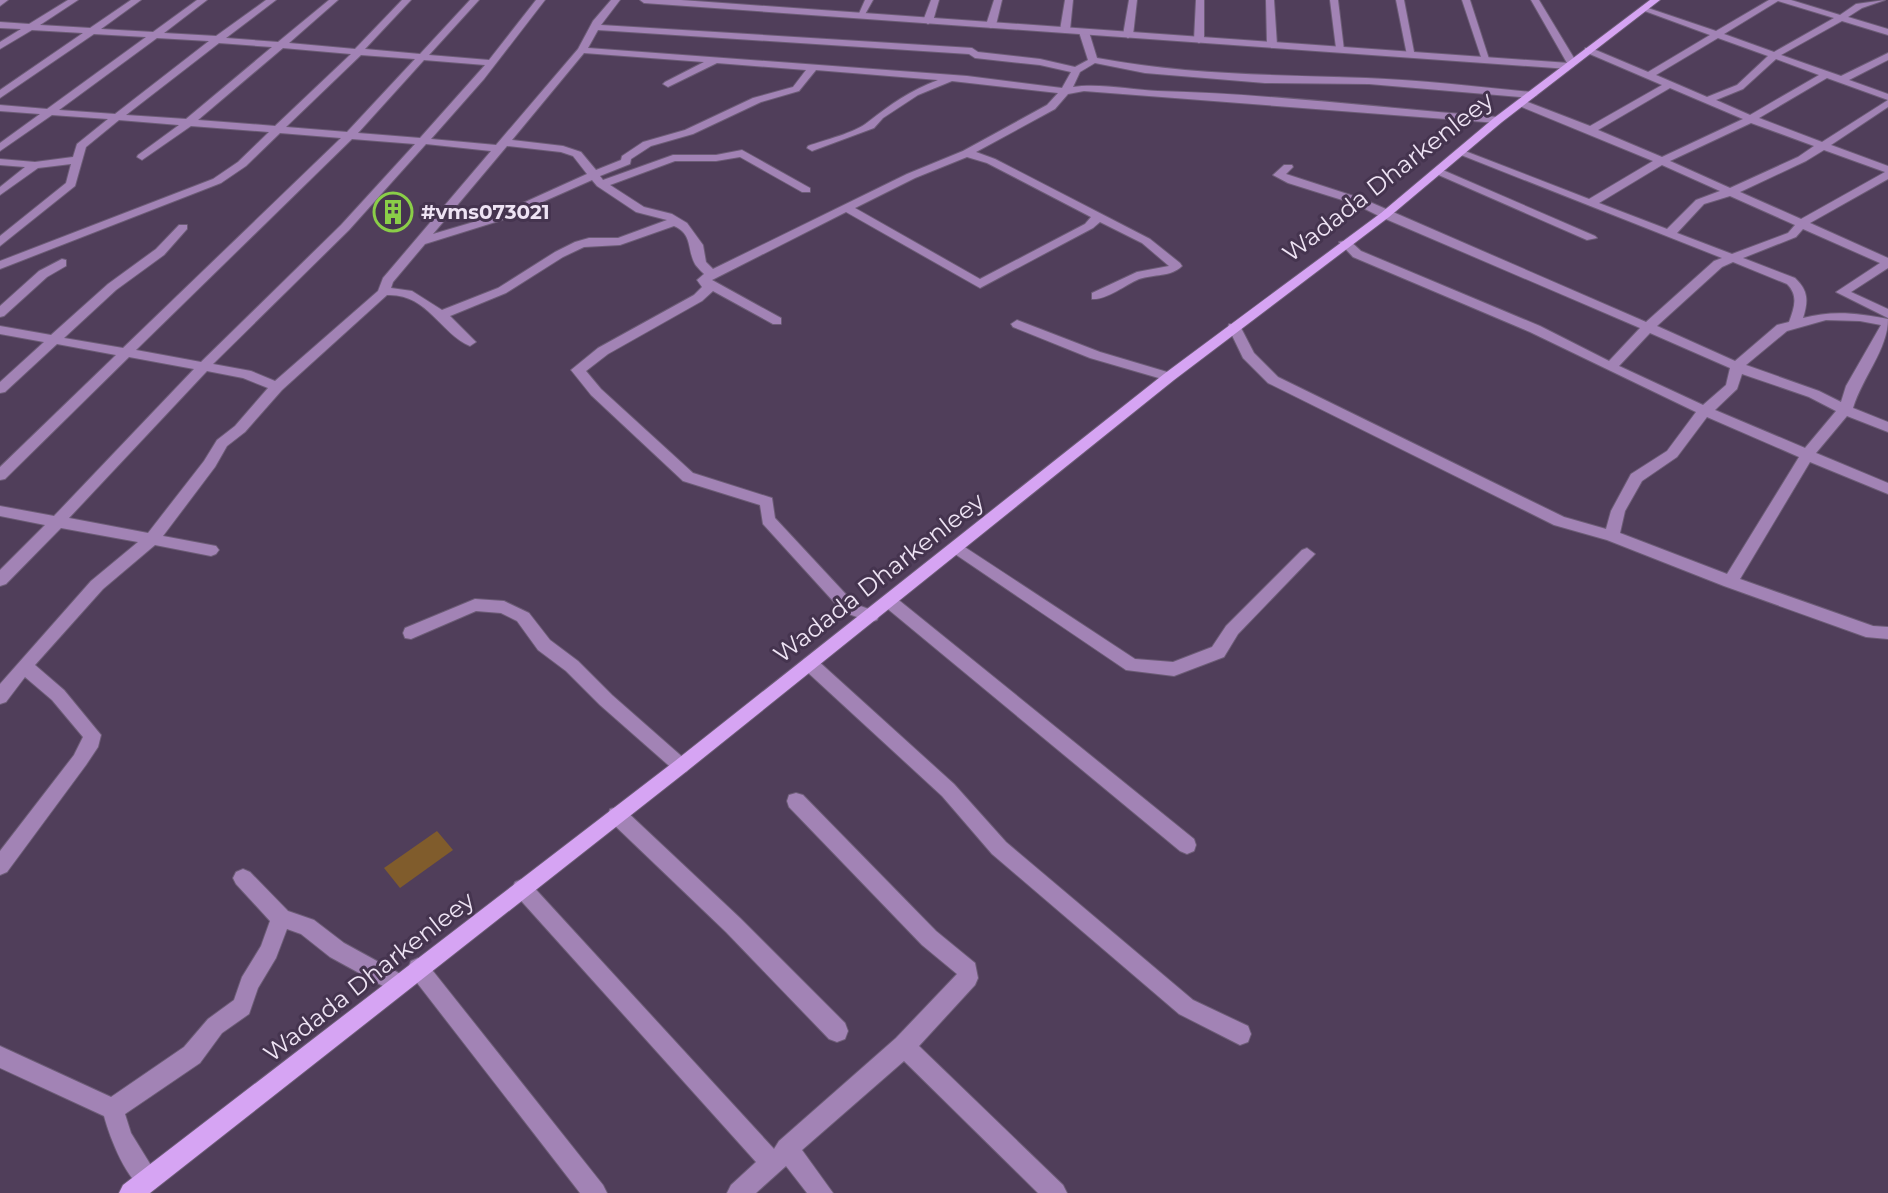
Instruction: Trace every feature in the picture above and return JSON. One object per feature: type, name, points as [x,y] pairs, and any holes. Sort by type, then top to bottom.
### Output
[{"type":"main road","name":"Wadada Dharkenleey","points":[[139,1186],[681,766],[1169,377],[1385,215],[1498,120],[1650,4]]},
{"type":"street","points":[[0,46],[74,0]]},
{"type":"street","points":[[0,95],[137,0]]},
{"type":"street","points":[[0,148],[203,0]]},
{"type":"street","points":[[0,242],[71,184],[81,146],[272,0]]},
{"type":"street","points":[[142,157],[187,124],[334,0]]},
{"type":"street","points":[[0,265],[217,181],[235,171],[407,0]]},
{"type":"street","points":[[0,475],[348,137],[475,0]]},
{"type":"street","points":[[0,580],[58,523],[205,366],[385,188],[541,0]]},
{"type":"street","points":[[384,292],[387,281],[582,50],[616,0]]},
{"type":"street","points":[[644,0],[1570,64]]},
{"type":"street","points":[[796,12],[802,0]]},
{"type":"street","points":[[860,16],[869,0]]},
{"type":"street","points":[[928,21],[935,0]]},
{"type":"street","points":[[991,25],[998,0]]},
{"type":"street","points":[[1065,30],[1069,0]]},
{"type":"street","points":[[1128,35],[1133,0]]},
{"type":"street","points":[[1199,40],[1200,0]]},
{"type":"street","points":[[1270,0],[1272,45]]},
{"type":"street","points":[[1334,0],[1341,48]]},
{"type":"street","points":[[1400,0],[1412,55]]},
{"type":"street","points":[[1466,0],[1487,60]]},
{"type":"street","points":[[1535,0],[1570,64]]},
{"type":"street","points":[[1649,75],[1775,0]]},
{"type":"street","points":[[1782,0],[1888,32]]},
{"type":"street","points":[[1708,100],[1740,87],[1780,51],[1859,6],[1881,0]]},
{"type":"street","points":[[1650,4],[1719,35],[1843,79],[1888,100]]},
{"type":"street","points":[[0,25],[427,55],[490,63]]},
{"type":"street","points":[[595,27],[972,51],[975,55],[1040,62],[1076,70],[1093,60]]},
{"type":"street","points":[[1084,32],[1093,60]]},
{"type":"street","points":[[582,50],[949,78],[1065,91],[1084,88],[1124,93],[1199,95],[1498,120]]},
{"type":"street","points":[[1588,50],[1888,173]]},
{"type":"street","points":[[1843,79],[1888,56]]},
{"type":"street","points":[[668,84],[716,60]]},
{"type":"street","points":[[1093,60],[1145,70],[1265,80],[1369,81],[1526,99],[1888,261]]},
{"type":"street","points":[[599,179],[647,144],[689,132],[757,100],[796,89],[812,69]]},
{"type":"street","points":[[708,277],[911,176],[967,153],[1051,107],[1073,81],[1076,70]]},
{"type":"street","points":[[1590,203],[1662,161],[1751,119],[1827,74]]},
{"type":"street","points":[[812,148],[870,126],[879,116],[914,93],[949,78]]},
{"type":"street","points":[[1591,130],[1671,84]]},
{"type":"street","points":[[1669,234],[1700,202],[1802,159],[1888,100]]},
{"type":"street","points":[[0,108],[277,132],[500,145],[577,154],[599,179],[640,210],[677,221],[692,234],[709,288],[698,298],[583,363],[578,370],[581,377],[688,477],[767,502],[768,520],[849,608],[871,616]]},
{"type":"street","points":[[421,241],[488,222],[599,179],[650,168],[673,158],[716,158],[742,153],[754,157],[765,168],[780,172],[785,179],[806,190]]},
{"type":"street","points":[[967,153],[991,161],[1146,241],[1176,266],[1171,270],[1156,270],[1133,277],[1096,296]]},
{"type":"street","points":[[1461,153],[1736,259],[1797,286],[1803,300],[1795,322]]},
{"type":"street","points":[[0,162],[35,165],[75,160]]},
{"type":"street","points":[[0,192],[35,165]]},
{"type":"street","points":[[1288,167],[1278,175],[1316,191],[1335,192],[1368,204],[1385,215],[1888,427]]},
{"type":"street","points":[[1438,171],[1591,238]]},
{"type":"street","points":[[1611,367],[1648,327],[1718,264],[1792,235],[1802,223],[1888,173]]},
{"type":"street","points":[[848,209],[980,284],[1089,226],[1098,217]]},
{"type":"street","points":[[442,315],[509,287],[520,277],[543,268],[552,258],[588,242],[618,242],[655,226],[677,221]]},
{"type":"street","points":[[0,389],[112,287],[160,252],[183,227]]},
{"type":"street","points":[[1345,242],[1357,254],[1535,329],[1704,411],[1888,489]]},
{"type":"street","points":[[1888,261],[1842,292],[1888,314]]},
{"type":"street","points":[[0,313],[43,274],[62,263]]},
{"type":"street","points":[[708,277],[777,321]]},
{"type":"street","points":[[0,697],[97,585],[152,539],[210,464],[222,443],[240,429],[277,387],[384,292],[395,289],[403,292],[442,315],[470,342]]},
{"type":"street","points":[[1612,536],[1618,511],[1636,478],[1672,454],[1704,411],[1720,400],[1732,386],[1738,365],[1782,328],[1826,316],[1860,317],[1888,324],[1853,386],[1845,410],[1807,455],[1730,582]]},
{"type":"street","points":[[1017,324],[1081,350],[1169,377]]},
{"type":"street","points":[[1234,327],[1248,355],[1273,380],[1559,521],[1612,536],[1872,632],[1888,633]]},
{"type":"street","points":[[0,330],[246,374],[277,387]]},
{"type":"street","points":[[0,511],[211,550]]},
{"type":"street","points":[[957,548],[1132,665],[1174,669],[1218,652],[1232,630],[1307,554]]},
{"type":"street","points":[[889,601],[1187,845]]},
{"type":"street","points":[[411,633],[475,605],[504,607],[523,617],[544,645],[572,666],[681,766]]},
{"type":"street","points":[[810,664],[948,790],[999,848],[1186,1007],[1240,1034]]},
{"type":"street","points":[[0,866],[80,760],[89,747],[92,735],[58,695],[24,666]]},
{"type":"street","points":[[739,1193],[904,1046],[968,978],[968,970],[929,938],[796,801]]},
{"type":"street","points":[[617,815],[733,925],[837,1031]]},
{"type":"street","points":[[243,878],[281,918],[307,927],[337,950],[399,984]]},
{"type":"street","points":[[522,888],[780,1156],[821,1193]]},
{"type":"street","points":[[113,1109],[192,1055],[215,1026],[242,1007],[249,984],[269,951],[281,918]]},
{"type":"street","points":[[418,968],[595,1193]]},
{"type":"street","points":[[904,1046],[1055,1193]]},
{"type":"street","points":[[0,1057],[113,1109],[139,1186]]},
{"type":"shaded area","points":[[437,831],[453,850],[400,888],[384,868]]},
{"type":"building","points":[[388,196],[403,197],[393,209],[378,208]]},
{"type":"place","name":"#vms073021","points":[[393,212]]}]
